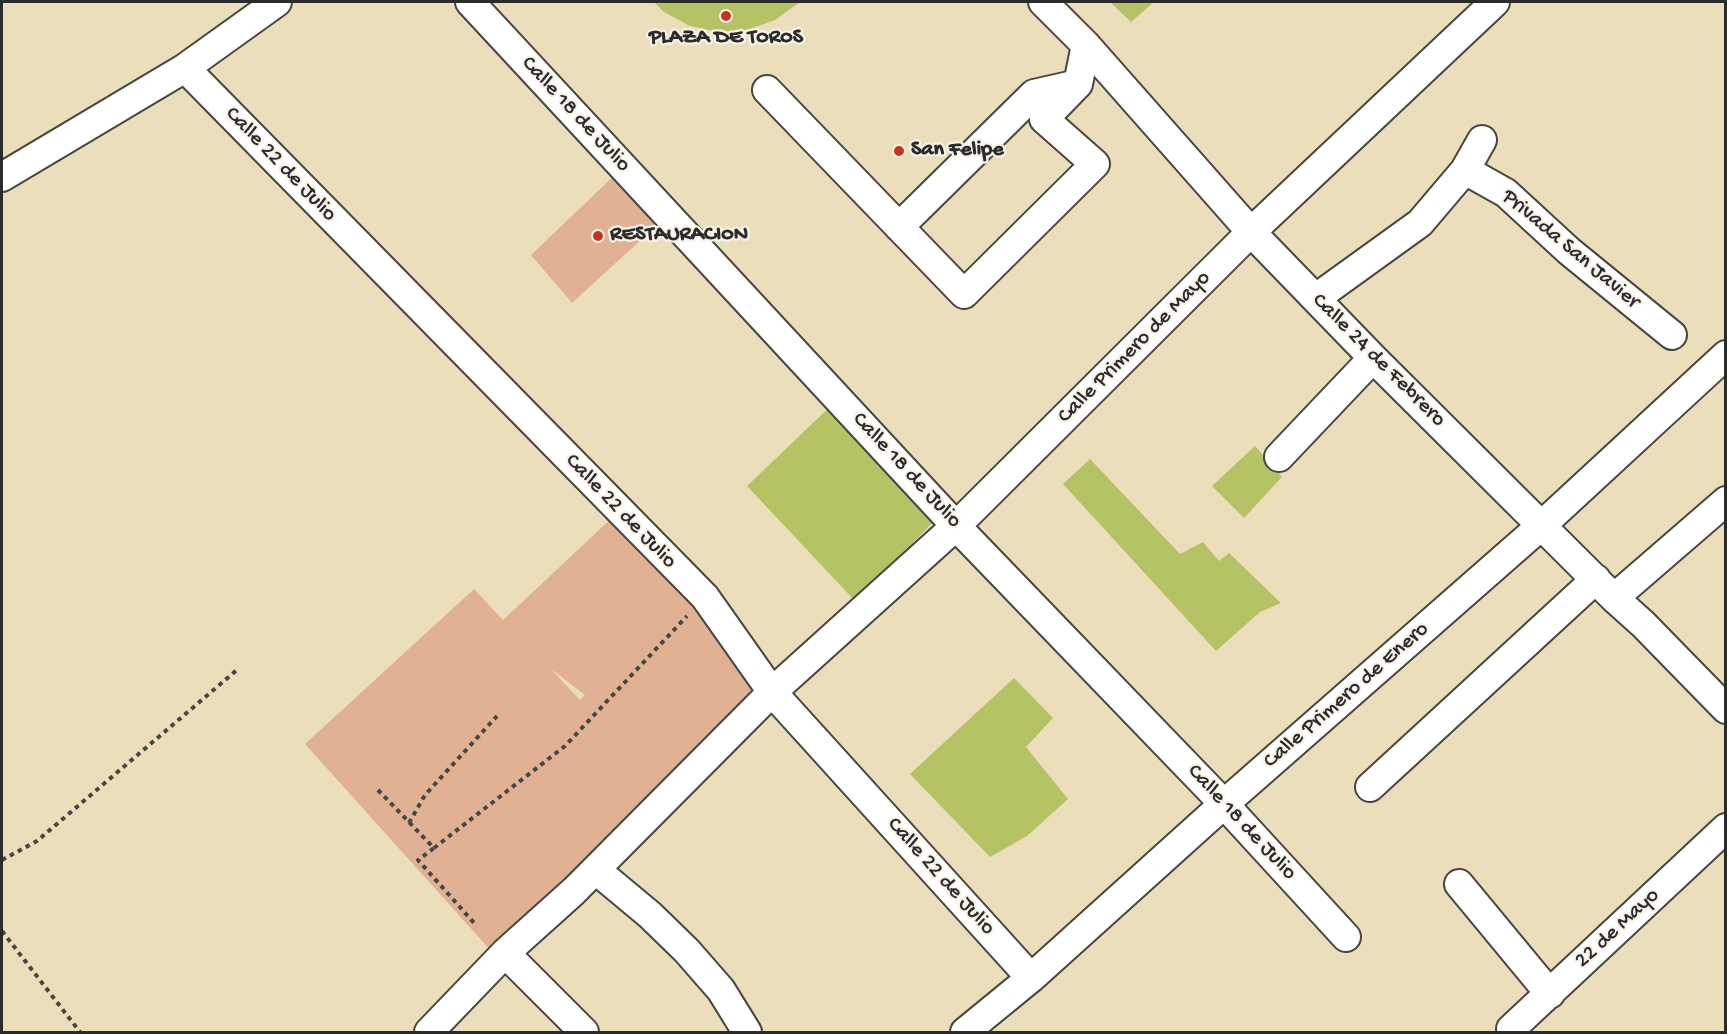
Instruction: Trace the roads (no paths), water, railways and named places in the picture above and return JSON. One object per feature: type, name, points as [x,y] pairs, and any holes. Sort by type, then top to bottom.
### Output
[{"type":"street","points":[[2,177],[185,68],[277,2]]},
{"type":"street","name":"Calle 18 de Julio","points":[[470,2],[957,526],[1224,804],[1346,937]]},
{"type":"street","name":"Calle 24 de Febrero","points":[[1043,2],[1086,45],[1251,232],[1373,358],[1643,624],[1725,709]]},
{"type":"street","name":"Calle Primero de Mayo","points":[[429,1032],[505,953],[596,870],[772,692],[957,526],[1251,232],[1495,2]]},
{"type":"street","points":[[767,90],[964,294],[1095,164],[1044,119],[1078,84],[1086,45]]},
{"type":"street","name":"Calle 22 de Julio","points":[[185,68],[705,597],[772,692],[1031,978]]},
{"type":"street","points":[[899,227],[1034,94],[1078,84]]},
{"type":"street","points":[[1316,298],[1420,224],[1465,170],[1482,141]]},
{"type":"street","name":"Privada San Javier","points":[[1465,170],[1506,194],[1569,250],[1672,335]]},
{"type":"street","name":"Calle Primero de Enero","points":[[965,1032],[1031,978],[1224,804],[1542,525],[1725,355]]},
{"type":"street","points":[[1279,457],[1373,358]]},
{"type":"street","points":[[1370,787],[1605,588],[1725,501]]},
{"type":"street","name":"22 de Mayo","points":[[1511,1029],[1725,828]]},
{"type":"street","points":[[596,870],[650,915],[687,951],[721,990],[747,1032]]},
{"type":"street","points":[[1459,884],[1550,993]]},
{"type":"street","points":[[505,953],[584,1032]]},
{"type":"place","name":"PLAZA DE T0R0S","points":[[726,16]]},
{"type":"place","name":"San Felipe","points":[[899,151]]},
{"type":"place","name":"RESTAURACI0N","points":[[598,236]]}]
